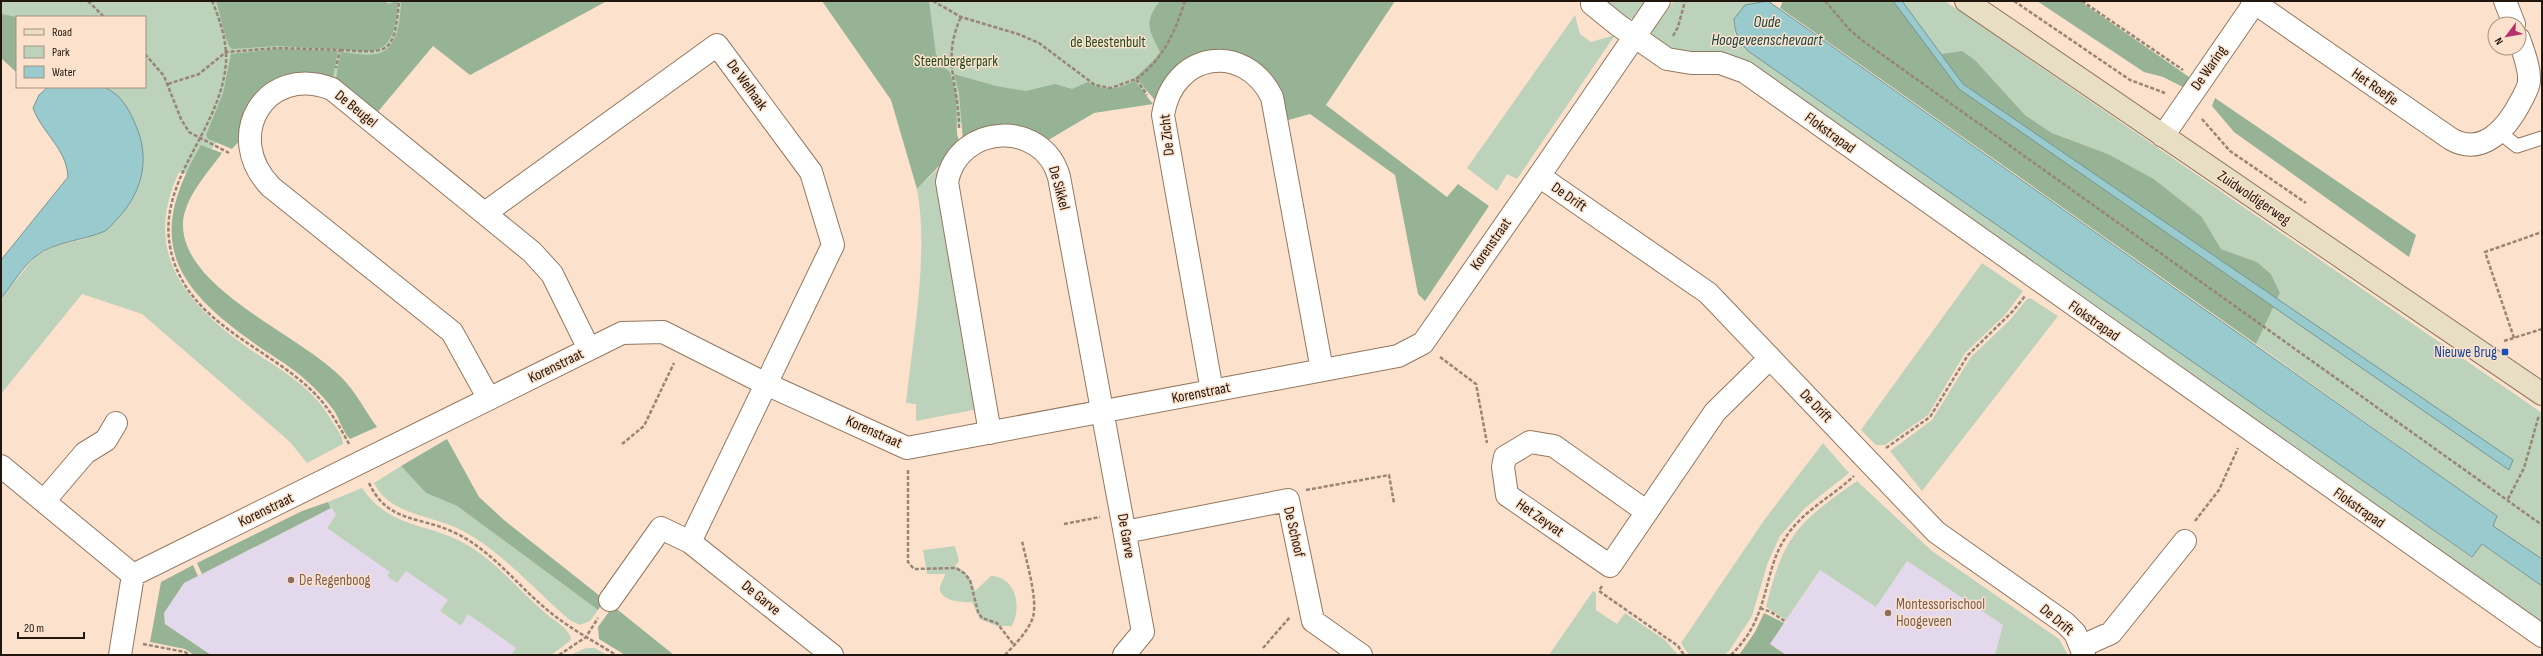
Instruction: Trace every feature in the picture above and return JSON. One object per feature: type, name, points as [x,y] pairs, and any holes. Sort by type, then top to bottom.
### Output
[{"type":"main road","name":"Zuidwoldigerweg","points":[[1966,1],[2542,394]]},
{"type":"street","points":[[1592,1],[1592,4],[1634,38]]},
{"type":"street","name":"Korenstraat","points":[[133,575],[360,464],[622,333],[642,331],[663,332],[766,384],[907,448],[1398,356],[1423,343],[1659,1]]},
{"type":"street","points":[[2505,1],[2511,16]]},
{"type":"street","name":"De Waring","points":[[2163,136],[2254,2]]},
{"type":"street","name":"Het Roefje","points":[[2254,2],[2455,142],[2476,145],[2484,143],[2499,132],[2536,80],[2526,56]]},
{"type":"street","name":"Flokstrapad","points":[[1634,38],[1661,55],[1680,62],[1720,63],[1745,72],[2542,636]]},
{"type":"street","name":"De Welhaak","points":[[485,213],[718,45],[811,172],[833,245],[766,384]]},
{"type":"street","name":"De Zicht","points":[[1212,391],[1164,128],[1164,110],[1170,89],[1178,78],[1201,64],[1225,61],[1237,64],[1254,73],[1267,86],[1276,110],[1322,370]]},
{"type":"street","name":"De Beugel","points":[[489,399],[452,332],[271,188],[260,174],[251,155],[249,143],[252,125],[257,111],[267,99],[284,88],[300,83],[320,84],[332,89],[485,213],[545,264],[552,274],[589,350]]},
{"type":"street","name":"De Sikkel","points":[[990,433],[948,192],[949,172],[955,159],[965,148],[990,137],[1020,137],[1040,147],[1056,168],[1104,412]]},
{"type":"street","name":"De Drift","points":[[1539,176],[1708,293],[1936,532],[2065,622],[2075,633],[2083,650],[2111,633],[2185,541]]},
{"type":"street","points":[[1610,566],[1715,412],[1770,358]]},
{"type":"street","points":[[690,542],[766,384]]},
{"type":"street","name":"De Garve","points":[[1104,412],[1143,632],[1124,655]]},
{"type":"street","points":[[44,501],[85,453],[106,440],[116,423]]},
{"type":"street","points":[[1505,457],[1530,442],[1554,446],[1647,512]]},
{"type":"street","name":"Het Zeyvat","points":[[1505,457],[1503,467],[1508,495],[1610,566]]},
{"type":"street","points":[[1,466],[133,575],[121,647]]},
{"type":"street","name":"De Schoof","points":[[1123,523],[1288,500],[1313,621],[1361,655]]},
{"type":"street","name":"De Garve","points":[[610,600],[662,528],[690,542],[832,655]]},
{"type":"lane","points":[[2499,132],[2517,146],[2542,138]]},
{"type":"path","points":[[88,1],[103,16]]},
{"type":"path","points":[[212,1],[220,22],[226,52],[220,92],[200,139],[173,194],[169,210],[169,243],[180,275],[197,301],[209,312],[243,340],[296,376],[322,401],[360,464],[373,492],[388,509],[407,518],[451,531],[471,542],[504,568],[544,607],[586,637],[616,655]]},
{"type":"path","points":[[168,84],[199,74],[226,52],[278,48],[376,53],[387,47],[394,34],[399,1]]},
{"type":"path","points":[[933,1],[961,17],[1034,41],[1095,85],[1111,88],[1136,79],[1150,68],[1170,42],[1185,1]]},
{"type":"path","points":[[1661,55],[1678,27],[1685,1]]},
{"type":"path","points":[[1825,1],[1849,29],[1863,41],[2508,499],[2542,525]]},
{"type":"path","name":"Zuidwoldigerweg","points":[[2014,1],[2130,80],[2161,91],[2184,104],[2209,124],[2230,151],[2308,205]]},
{"type":"path","points":[[2082,1],[2200,81]]},
{"type":"path","points":[[961,17],[954,34],[950,62],[957,94],[959,134],[965,148]]},
{"type":"path","points":[[332,89],[340,50]]},
{"type":"path","points":[[146,55],[161,71],[168,84],[185,126],[200,139],[229,153],[251,155]]},
{"type":"path","points":[[1136,79],[1152,100],[1164,110]]},
{"type":"path","points":[[2514,338],[2485,252],[2542,232]]},
{"type":"path","points":[[2503,341],[2542,329]]},
{"type":"path","points":[[2496,337],[2509,346]]},
{"type":"path","points":[[622,444],[644,426],[684,343]]},
{"type":"path","points":[[1423,343],[1476,384],[1488,448],[1505,457]]},
{"type":"path","points":[[2508,499],[2524,468],[2542,409]]},
{"type":"path","points":[[2185,541],[2188,529],[2219,490],[2247,428]]},
{"type":"path","points":[[907,448],[908,562],[914,569],[956,568],[964,573],[970,580],[978,612],[982,618],[997,623],[1014,645]]},
{"type":"path","points":[[1288,500],[1296,492],[1389,475],[1394,503]]},
{"type":"path","points":[[1064,524],[1123,523]]},
{"type":"path","points":[[1006,655],[1026,630],[1033,617],[1033,598],[1022,541]]},
{"type":"path","points":[[1610,566],[1610,573],[1599,591],[1678,646],[1684,655]]},
{"type":"path","points":[[559,655],[586,637],[610,600]]},
{"type":"path","points":[[1760,608],[1771,612],[1786,622]]},
{"type":"path","points":[[1263,648],[1288,617],[1312,613]]},
{"type":"path","points":[[121,647],[185,652],[189,655]]},
{"type":"shaded area","name":"De Regenboog","points":[[331,508],[336,515],[327,528],[390,572],[387,576],[405,570],[448,600],[440,612],[461,626],[468,614],[516,648],[511,655],[211,655],[165,624],[164,613],[184,583]]},
{"type":"shaded area","name":"Montessorischool Hoogeveen","points":[[1907,561],[2003,625],[1995,655],[1786,655],[1770,644],[1820,570],[1876,607]]},
{"type":"green space","points":[[1,1],[596,1],[436,42],[376,106],[324,72],[230,121],[194,176],[179,172],[168,202],[165,229],[169,254],[178,277],[192,298],[211,318],[257,354],[298,382],[317,400],[324,409],[340,434],[343,444],[307,463],[290,442],[142,314],[82,294],[1,394],[1,298],[36,256],[55,246],[88,238],[109,89],[106,88],[146,88],[146,16],[16,16],[16,34],[1,27]]},
{"type":"green space","points":[[216,1],[385,1],[388,4],[398,1],[395,26],[389,40],[384,46],[369,51],[277,46],[232,49],[227,41]]},
{"type":"green space","points":[[401,1],[607,1],[470,75],[433,46],[376,114],[339,84],[336,78],[341,52],[372,55],[384,51],[389,47],[397,33]]},
{"type":"green space","points":[[822,1],[929,1],[936,54],[941,65],[950,72],[956,94],[957,134],[960,144],[917,189],[891,100]]},
{"type":"green space","name":"Steenbergerpark","points":[[839,1],[1384,1],[1258,51],[1150,88],[1135,104],[1037,107],[909,134]]},
{"type":"green space","points":[[1160,1],[1395,1],[1326,105],[1447,197],[1458,184],[1489,206],[1425,301],[1418,294],[1395,175],[1310,114],[1285,121],[1233,56],[1157,103],[1136,77],[1160,52],[1151,32],[1150,21],[1151,15]]},
{"type":"green space","points":[[1600,1],[1647,1],[1634,18],[1625,20]]},
{"type":"green space","points":[[1674,1],[1766,1],[1745,5],[1734,19],[1735,33],[1738,40],[2471,557],[2481,544],[2542,586],[2542,629],[1744,65],[1669,53],[1652,35],[1652,31]]},
{"type":"green space","points":[[1783,1],[1894,1],[1935,55],[1962,51],[1975,60],[2025,115],[2052,133],[2108,154],[2154,179],[2202,217],[2221,249],[2257,262],[2271,274],[2280,293],[2256,344],[1780,8]]},
{"type":"green space","points":[[1894,1],[1945,1],[2542,413],[2542,559],[2492,526],[2497,516],[2256,344],[2280,293],[2271,274],[2257,262],[2221,249],[2202,217],[2154,179],[2108,154],[2052,133],[2025,115],[1975,60],[1935,55]]},
{"type":"green space","points":[[2037,1],[2080,1],[2192,79],[2185,88],[2163,77],[2144,72]]},
{"type":"green space","points":[[1,14],[16,17],[16,72],[1,58]]},
{"type":"green space","points":[[1575,15],[1580,34],[1591,42],[1615,35],[1517,179],[1507,174],[1497,191],[1467,168]]},
{"type":"green space","points":[[277,49],[338,51],[333,77],[328,80],[298,76],[232,149],[208,139],[206,135],[223,93],[231,54]]},
{"type":"green space","points":[[954,74],[996,86],[1026,91],[1055,84],[1072,89],[1088,82],[1100,87],[1112,88],[1123,86],[1135,81],[1153,104],[1094,113],[1045,142],[963,141],[959,93]]},
{"type":"green space","points":[[2215,98],[2416,235],[2409,257],[2234,132],[2212,106]]},
{"type":"green space","points":[[201,145],[222,153],[196,188],[187,207],[183,227],[189,250],[203,272],[224,292],[324,362],[342,378],[356,395],[377,427],[350,439],[343,430],[335,412],[305,379],[253,343],[220,317],[199,296],[184,275],[174,253],[172,230],[175,205],[185,176]]},
{"type":"green space","points":[[945,162],[978,409],[916,421],[916,404],[906,403],[916,324],[921,268],[920,214],[917,189]]},
{"type":"green space","points":[[1982,263],[2023,291],[2005,315],[1965,353],[1928,415],[1885,445],[1876,445],[1861,430]]},
{"type":"green space","points":[[2030,298],[2058,316],[1922,491],[1890,451],[1932,420],[1971,357],[2010,320],[2027,299]]},
{"type":"green space","points":[[447,439],[479,497],[504,520],[605,600],[598,610],[457,506],[426,493],[401,466]]},
{"type":"green space","points":[[1823,443],[1849,473],[1805,508],[1780,536],[1768,562],[1752,616],[1729,651],[1724,655],[1689,655],[1681,643],[1765,519]]},
{"type":"green space","points":[[401,466],[426,493],[457,506],[598,610],[590,621],[580,625],[571,621],[506,561],[478,540],[452,526],[402,508],[381,494],[374,483]]},
{"type":"green space","points":[[1857,481],[1932,551],[2059,639],[2068,655],[1995,655],[2003,625],[1907,561],[1876,607],[1820,570],[1786,620],[1766,607],[1779,563],[1796,533],[1820,508]]},
{"type":"green space","points":[[362,488],[374,502],[386,512],[398,519],[454,538],[469,546],[489,560],[534,603],[569,633],[571,638],[570,641],[551,655],[511,655],[516,648],[468,614],[461,626],[440,611],[448,600],[406,571],[397,583],[387,576],[390,572],[327,528],[336,515],[328,502]]},
{"type":"green space","points":[[328,502],[331,508],[202,574],[197,563],[302,511]]},
{"type":"green space","points":[[955,546],[959,561],[955,566],[968,576],[975,591],[991,576],[1006,581],[1011,587],[1015,594],[1016,602],[1015,618],[1012,626],[997,626],[980,619],[972,602],[952,600],[940,592],[940,587],[945,574],[927,574],[923,550]]},
{"type":"green space","points":[[193,565],[198,576],[184,583],[164,613],[165,624],[211,655],[194,655],[185,649],[150,642],[161,582]]},
{"type":"green space","points":[[1593,591],[1596,593],[1596,610],[1617,624],[1625,613],[1665,640],[1678,655],[1549,655]]},
{"type":"green space","points":[[613,606],[674,655],[625,655],[599,639],[598,627]]},
{"type":"green space","points":[[1764,613],[1784,623],[1770,644],[1786,655],[1739,655],[1755,632]]},
{"type":"green space","points":[[586,648],[595,648],[607,655],[570,655]]},
{"type":"water","name":"Oude Hoogeveenschevaart","points":[[1768,1],[2497,516],[2493,526],[2542,559],[2542,586],[2482,544],[2472,557],[1748,51],[1738,36],[1735,29],[1734,19],[1745,5]]},
{"type":"water","points":[[1893,1],[1902,1],[1963,84],[2513,460],[2509,470],[1959,89]]},
{"type":"water","points":[[47,88],[106,88],[111,90],[126,105],[138,131],[143,155],[141,178],[126,209],[109,228],[96,234],[52,247],[36,256],[1,298],[1,260],[68,177],[67,167],[59,149],[42,125],[33,108],[39,95]]},
{"type":"place","name":"Nieuwe Brug","points":[[2505,352]]},
{"type":"place","name":"De Regenboog","points":[[291,580]]},
{"type":"place","name":"Montessorischool Hoogeveen","points":[[1888,613]]},
{"type":"park label","name":"de Beestenbult","points":[[1108,42]]}]
